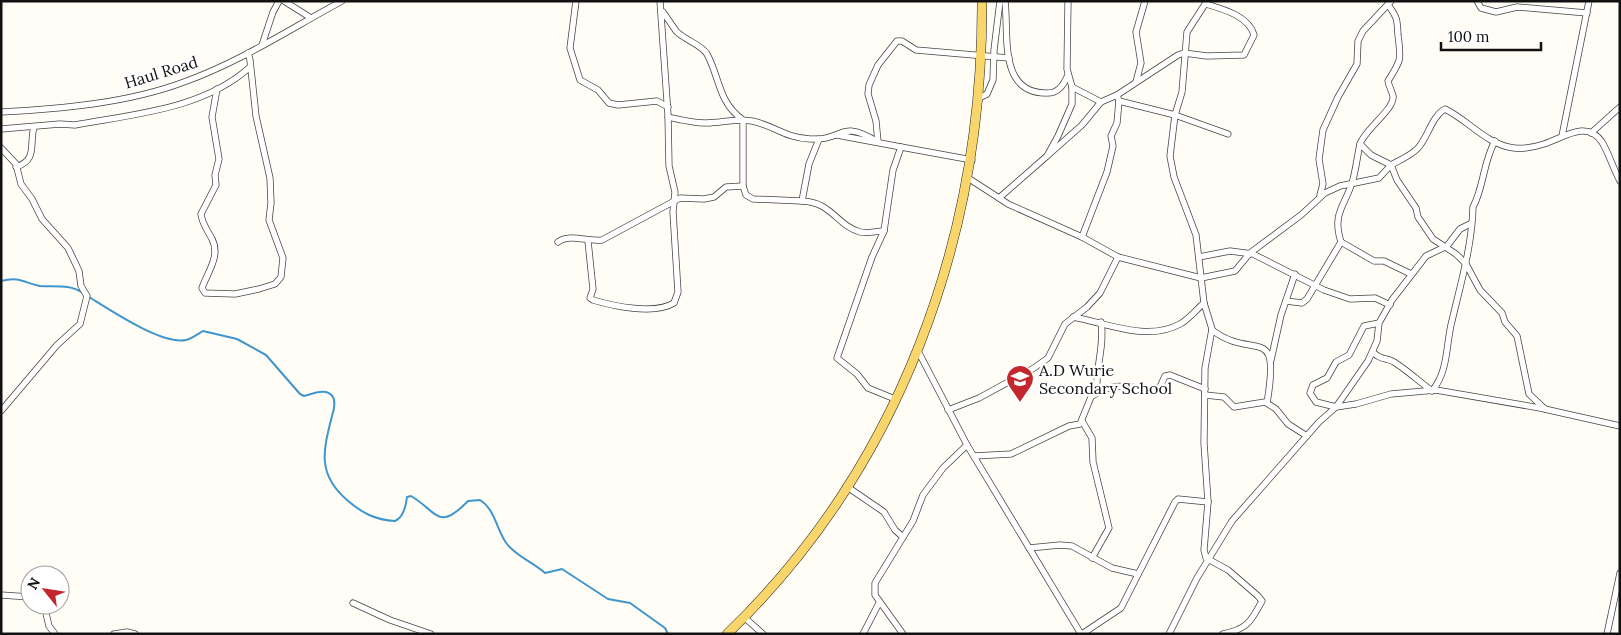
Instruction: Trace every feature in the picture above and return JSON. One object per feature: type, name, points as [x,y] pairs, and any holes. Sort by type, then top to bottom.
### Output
[{"type":"main road","points":[[727,634],[797,558],[846,486],[874,440],[918,351],[945,276],[972,160],[979,98],[982,1]]},
{"type":"street","points":[[262,45],[273,12],[279,1]]},
{"type":"street","points":[[284,1],[311,18]]},
{"type":"street","name":"Haul Road","points":[[1,112],[112,101],[182,83],[248,53],[342,1]]},
{"type":"street","points":[[576,1],[575,21],[570,48],[580,80],[598,90],[609,103],[618,105],[657,101],[668,107]]},
{"type":"street","points":[[979,98],[990,90],[993,80],[1000,1]]},
{"type":"street","points":[[1005,1],[1009,58],[1011,72],[1016,80],[1023,88],[1030,91],[1041,93],[1056,92],[1061,88],[1068,75]]},
{"type":"street","points":[[1047,156],[1066,119],[1073,97],[1068,75],[1068,1]]},
{"type":"street","points":[[1136,82],[1141,63],[1136,32],[1144,1]]},
{"type":"street","points":[[1477,1],[1481,8],[1496,12],[1518,7],[1587,13]]},
{"type":"street","points":[[1562,136],[1589,1]]},
{"type":"street","points":[[588,241],[593,289],[590,298],[592,300],[618,306],[645,308],[670,305],[676,299],[678,292],[674,192],[669,166],[668,107],[662,12],[659,2]]},
{"type":"street","points":[[999,198],[1082,125],[1102,102],[1118,98],[1136,82],[1172,58],[1184,53],[1207,56],[1244,55],[1252,42],[1252,30],[1242,19],[1207,3],[1189,26],[1184,53],[1182,92],[1175,115],[1171,163],[1174,177],[1196,236],[1204,303],[1212,330],[1205,368],[1204,443],[1208,502],[1204,550],[1208,560],[1228,570],[1262,601],[1251,622],[1238,631],[1223,634]]},
{"type":"street","points":[[1286,301],[1302,303],[1315,286],[1340,242],[1337,218],[1352,184],[1360,144],[1369,127],[1375,124],[1392,103],[1394,97],[1388,81],[1396,68],[1402,52],[1398,20],[1390,3],[1363,31],[1358,41],[1354,71],[1338,97],[1323,130],[1319,152],[1323,184],[1320,197]]},
{"type":"street","points":[[662,12],[677,32],[705,51],[720,92],[726,97],[732,113],[742,120]]},
{"type":"street","points":[[878,142],[876,121],[868,94],[878,65],[897,41],[902,41],[916,50],[981,54],[1009,58]]},
{"type":"street","points":[[217,89],[212,117],[218,159],[215,175],[216,186],[201,214],[206,231],[213,240],[215,254],[202,288],[206,293],[234,294],[275,284],[281,277],[282,268],[282,258],[269,220],[271,203],[270,178],[256,116],[248,53]]},
{"type":"street","points":[[1,129],[60,124],[75,125],[167,107],[199,98],[241,76],[250,67]]},
{"type":"street","points":[[1072,87],[1102,102]]},
{"type":"street","points":[[1118,98],[1175,115],[1228,134]]},
{"type":"street","points":[[1082,237],[1107,172],[1113,146],[1111,136],[1117,123],[1118,98]]},
{"type":"street","points":[[1591,133],[1620,107]]},
{"type":"street","points":[[968,178],[1008,204],[1082,237],[1118,257],[1201,278],[1235,272],[1250,253],[1301,215],[1320,197],[1340,186],[1379,178],[1391,165],[1416,150],[1428,135],[1439,114],[1445,109],[1454,113],[1474,130],[1512,148],[1543,145],[1577,131],[1591,133],[1602,142],[1620,180]]},
{"type":"street","points":[[668,118],[706,123],[742,120],[755,121],[797,138],[819,139],[849,130],[856,130],[878,142],[972,160]]},
{"type":"street","points":[[742,120],[743,186],[746,196],[752,199],[802,200],[823,205],[850,228],[860,232],[884,231]]},
{"type":"street","points":[[16,166],[25,164],[29,159],[34,127]]},
{"type":"street","points":[[802,200],[809,164],[819,139]]},
{"type":"street","points":[[1432,391],[1441,378],[1444,369],[1451,325],[1466,264],[1470,224],[1487,154],[1495,141]]},
{"type":"street","points":[[1360,144],[1371,155],[1391,165],[1397,180],[1416,208],[1418,217],[1434,239],[1456,254],[1466,264],[1480,290],[1502,313],[1505,322],[1516,336],[1529,394],[1546,410]]},
{"type":"street","points":[[895,399],[868,388],[857,374],[837,358],[872,257],[884,231],[889,189],[901,147]]},
{"type":"street","points":[[1,148],[11,156],[21,184],[32,199],[42,219],[68,248],[79,271],[81,286],[88,296],[80,324],[57,345],[1,411]]},
{"type":"street","points":[[558,242],[567,237],[588,241],[602,240],[684,197],[704,199],[714,197],[726,187],[743,186]]},
{"type":"street","points":[[1170,634],[1208,560],[1239,512],[1307,436],[1336,407],[1373,352],[1377,341],[1379,323],[1411,274],[1426,256],[1444,247],[1460,229],[1470,224]]},
{"type":"street","points":[[1340,242],[1374,261],[1384,261],[1411,274]]},
{"type":"street","points":[[1199,257],[1230,251],[1250,253],[1295,274],[1315,286],[1346,298],[1375,298],[1390,305]]},
{"type":"street","points":[[948,410],[979,398],[1042,363],[1055,349],[1061,331],[1073,317],[1087,307],[1100,293],[1118,257]]},
{"type":"street","points":[[1267,403],[1272,374],[1271,360],[1295,274]]},
{"type":"street","points":[[1073,317],[1101,322],[1131,331],[1154,331],[1177,325],[1204,303]]},
{"type":"street","points":[[1097,392],[1097,367],[1104,340],[1101,322]]},
{"type":"street","points":[[1379,323],[1364,326],[1349,355],[1336,362],[1326,378],[1313,385],[1310,389],[1311,397],[1316,402],[1336,407],[1356,404],[1391,394],[1432,391],[1546,410],[1620,426]]},
{"type":"street","points":[[1212,330],[1226,338],[1261,347],[1271,360]]},
{"type":"street","points":[[918,351],[967,445],[1082,634],[1121,608],[1175,502],[1178,500],[1208,502]]},
{"type":"street","points":[[1373,352],[1378,358],[1397,364],[1421,385],[1432,391]]},
{"type":"street","points":[[974,456],[1011,454],[1069,426],[1080,424],[1087,402],[1097,392],[1124,384],[1153,391],[1160,387],[1165,376],[1170,375],[1205,392],[1224,397],[1234,407],[1255,402],[1267,403],[1276,409],[1288,424],[1307,436]]},
{"type":"street","points":[[1082,421],[1092,438],[1093,462],[1109,528],[1092,558]]},
{"type":"street","points":[[902,634],[874,595],[875,583],[912,521],[923,495],[943,468],[967,445]]},
{"type":"street","points":[[846,486],[884,512],[895,530],[903,537]]},
{"type":"street","points":[[1029,548],[1072,546],[1112,568],[1138,574]]},
{"type":"street","points":[[1607,634],[1620,572]]},
{"type":"street","points":[[1,596],[20,597]]},
{"type":"street","points":[[353,603],[390,620],[431,634]]},
{"type":"street","points":[[863,634],[880,604]]},
{"type":"street","points":[[46,615],[49,626],[55,634]]},
{"type":"street","points":[[744,617],[764,634]]},
{"type":"street","points":[[114,634],[127,632],[134,634]]},
{"type":"waterway","points":[[1,281],[17,280],[40,286],[67,287],[83,293]]},
{"type":"waterway","points":[[89,297],[136,325],[164,337],[186,340],[203,331],[237,339],[266,355],[300,394],[304,396],[323,392],[330,394],[335,404],[326,440],[325,461],[327,471],[337,490],[358,509],[381,519],[395,521],[402,514],[407,497],[411,496],[433,513],[444,517],[450,516],[468,501],[480,500],[489,509],[507,544],[520,556],[545,573],[562,569],[608,599],[630,603],[665,628],[668,634]]},
{"type":"place","name":"A.D Wurie Secondary School","points":[[1020,403]]}]
